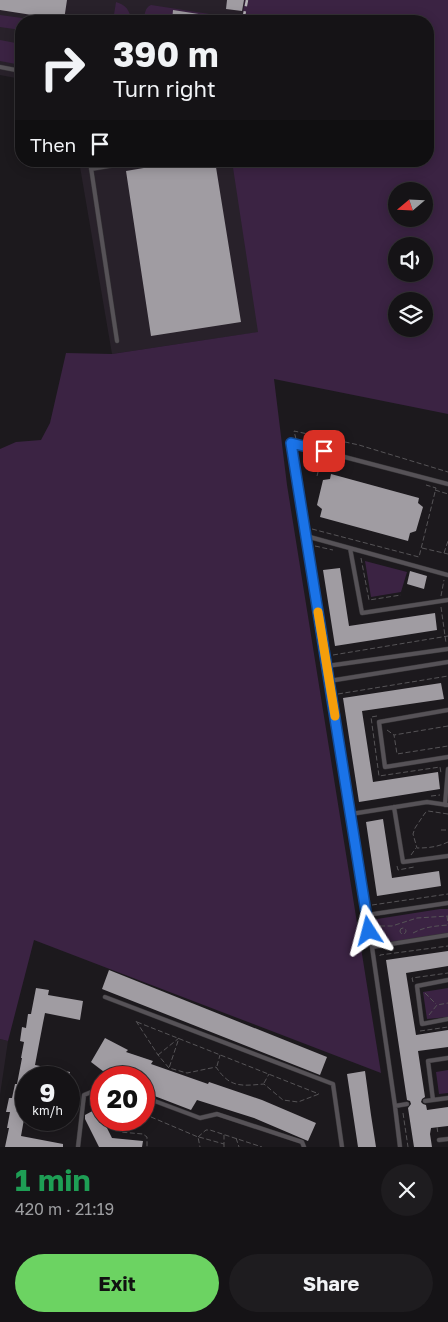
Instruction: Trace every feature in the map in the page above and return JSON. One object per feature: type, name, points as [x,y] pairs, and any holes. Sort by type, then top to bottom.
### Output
[{"type":"lane","points":[[0,67],[15,69]]},
{"type":"lane","points":[[103,167],[91,169],[116,341]]},
{"type":"lane","points":[[400,1147],[372,947],[308,537],[291,443],[448,484]]},
{"type":"lane","points":[[308,537],[448,575]]},
{"type":"lane","points":[[350,548],[362,613],[448,600]]},
{"type":"lane","points":[[327,666],[448,649]]},
{"type":"lane","points":[[329,681],[448,662]]},
{"type":"lane","points":[[448,710],[379,722],[385,767],[448,757]]},
{"type":"lane","points":[[351,814],[427,802],[446,805],[448,769]]},
{"type":"lane","points":[[394,807],[404,862],[448,856]]},
{"type":"lane","points":[[366,915],[448,902]]},
{"type":"lane","points":[[372,947],[448,935]]},
{"type":"lane","points":[[448,980],[417,986],[422,1024],[448,1019]]},
{"type":"lane","points":[[105,997],[333,1084],[342,1147]]},
{"type":"lane","points":[[434,1100],[428,1061],[448,1058]]},
{"type":"lane","points":[[78,1147],[84,1094],[90,1092]]},
{"type":"lane","points":[[425,1101],[448,1098]]},
{"type":"lane","points":[[155,1101],[200,1118],[217,1114],[302,1142],[304,1147]]},
{"type":"lane","points":[[395,1106],[408,1104]]},
{"type":"lane","points":[[439,1140],[448,1139]]},
{"type":"path","points":[[297,444],[294,431],[359,445],[448,472]]},
{"type":"path","points":[[426,486],[436,488],[435,490],[448,494]]},
{"type":"path","points":[[337,552],[312,545],[308,537],[309,528],[419,557],[435,490]]},
{"type":"path","points":[[444,554],[448,540]]},
{"type":"path","points":[[421,547],[448,554]]},
{"type":"path","points":[[352,555],[361,558],[369,600],[401,596]]},
{"type":"path","points":[[444,579],[440,601],[448,649]]},
{"type":"path","points":[[333,665],[331,655],[447,636]]},
{"type":"path","points":[[338,694],[448,676]]},
{"type":"path","points":[[380,716],[371,717],[379,776],[440,767],[441,776]]},
{"type":"path","points":[[448,726],[394,735],[397,754],[448,746]]},
{"type":"path","points":[[423,797],[443,794]]},
{"type":"path","points":[[448,814],[428,811],[424,813],[413,834],[416,848],[440,846],[448,842]]},
{"type":"path","points":[[441,830],[448,830]]},
{"type":"path","points":[[396,861],[398,870],[416,867]]},
{"type":"path","points":[[372,906],[448,894]]},
{"type":"path","points":[[387,938],[381,940],[378,934],[379,926],[392,926],[417,918],[447,916],[448,925],[432,926],[413,933]]},
{"type":"path","points":[[380,955],[448,946]]},
{"type":"path","points":[[422,1024],[437,1005],[448,1003]]},
{"type":"path","points":[[136,1021],[319,1094],[298,1102],[283,1100],[264,1084],[233,1084],[223,1077],[216,1067],[187,1073],[169,1068],[158,1055],[136,1021]]},
{"type":"path","points":[[158,1055],[179,1038]]},
{"type":"path","points":[[169,1068],[179,1038]]},
{"type":"path","points":[[216,1067],[220,1055]]},
{"type":"path","points":[[264,1084],[269,1074]]},
{"type":"path","points":[[402,1105],[408,1147]]},
{"type":"path","points":[[155,1119],[224,1146],[224,1134]]},
{"type":"path","points":[[198,1137],[206,1130],[210,1130],[262,1147]]},
{"type":"path","points":[[120,1131],[143,1134],[147,1137],[146,1147]]},
{"type":"path","points":[[198,1137],[200,1147]]},
{"type":"path","points":[[236,1138],[239,1147]]},
{"type":"shaded area","points":[[0,0],[257,0],[255,15],[15,15],[15,78],[0,75]]},
{"type":"shaded area","points":[[245,0],[448,0],[448,414],[274,379],[287,485],[381,1073],[34,940],[8,1041],[0,1039],[0,449],[16,442],[41,440],[50,423],[66,353],[112,354],[258,332],[233,167],[434,167],[434,15],[243,15]]},
{"type":"shaded area","points":[[116,2],[127,8],[130,15],[114,15]]},
{"type":"shaded area","points":[[151,5],[216,15],[145,15]]},
{"type":"shaded area","points":[[0,15],[15,17],[15,29],[0,27]]},
{"type":"shaded area","points":[[0,40],[15,43],[15,64],[0,61]]},
{"type":"shaded area","points":[[80,167],[240,167],[266,331],[112,354]]},
{"type":"shaded area","points":[[365,561],[407,572],[401,592],[371,597]]},
{"type":"shaded area","points":[[448,909],[448,933],[381,944],[374,941],[372,926],[377,919]]},
{"type":"shaded area","points":[[448,988],[448,1017],[427,1019],[423,992]]},
{"type":"shaded area","points":[[0,1039],[8,1041],[0,1095]]},
{"type":"shaded area","points":[[448,1070],[448,1093],[439,1094],[436,1072]]},
{"type":"building","points":[[0,0],[67,0],[65,15],[32,15],[0,10]]},
{"type":"building","points":[[227,0],[244,0],[242,11],[226,9]]},
{"type":"building","points":[[173,10],[205,15],[173,15]]},
{"type":"building","points":[[150,167],[216,167],[241,322],[151,336],[126,171]]},
{"type":"building","points":[[331,474],[419,498],[418,503],[423,507],[416,531],[410,533],[408,541],[320,517],[322,509],[317,505],[323,480],[330,479]]},
{"type":"building","points":[[340,568],[349,626],[435,613],[437,630],[335,646],[323,570]]},
{"type":"building","points":[[410,571],[427,576],[424,589],[407,584]]},
{"type":"building","points":[[441,683],[444,699],[362,711],[373,782],[438,772],[440,789],[359,802],[343,698]]},
{"type":"building","points":[[383,819],[392,878],[439,871],[441,886],[377,896],[366,822]]},
{"type":"building","points":[[448,951],[448,966],[406,973],[416,1035],[448,1030],[448,1047],[418,1051],[425,1097],[421,1102],[426,1105],[427,1110],[448,1107],[448,1126],[431,1128],[432,1147],[414,1147],[408,1108],[411,1104],[407,1100],[386,960]]},
{"type":"building","points":[[109,970],[327,1057],[320,1075],[102,989]]},
{"type":"building","points":[[36,988],[49,990],[48,995],[83,1001],[80,1020],[45,1013],[35,1065],[40,1066],[20,1066],[24,1042],[20,1041],[22,1027],[26,1028],[28,1014],[31,1014]]},
{"type":"building","points":[[105,1038],[128,1050],[126,1052],[153,1061],[151,1064],[262,1100],[316,1123],[308,1141],[254,1118],[197,1100],[191,1110],[155,1096],[155,1066],[96,1066],[91,1062]]},
{"type":"building","points":[[365,1071],[376,1147],[358,1147],[347,1074]]},
{"type":"building","points":[[15,1084],[15,1131],[22,1131],[21,1136],[63,1144],[63,1147],[5,1147],[10,1112],[6,1112],[9,1098],[12,1098]]},
{"type":"building","points":[[90,1112],[90,1129],[85,1119],[85,1115]]},
{"type":"building","points":[[91,1131],[108,1131],[112,1138],[143,1141],[142,1147],[99,1147]]},
{"type":"railway","points":[[244,15],[247,0]]},
{"type":"slow traffic","points":[[318,612],[335,716]]},
{"type":"route","points":[[324,451],[291,443],[369,931]]}]
